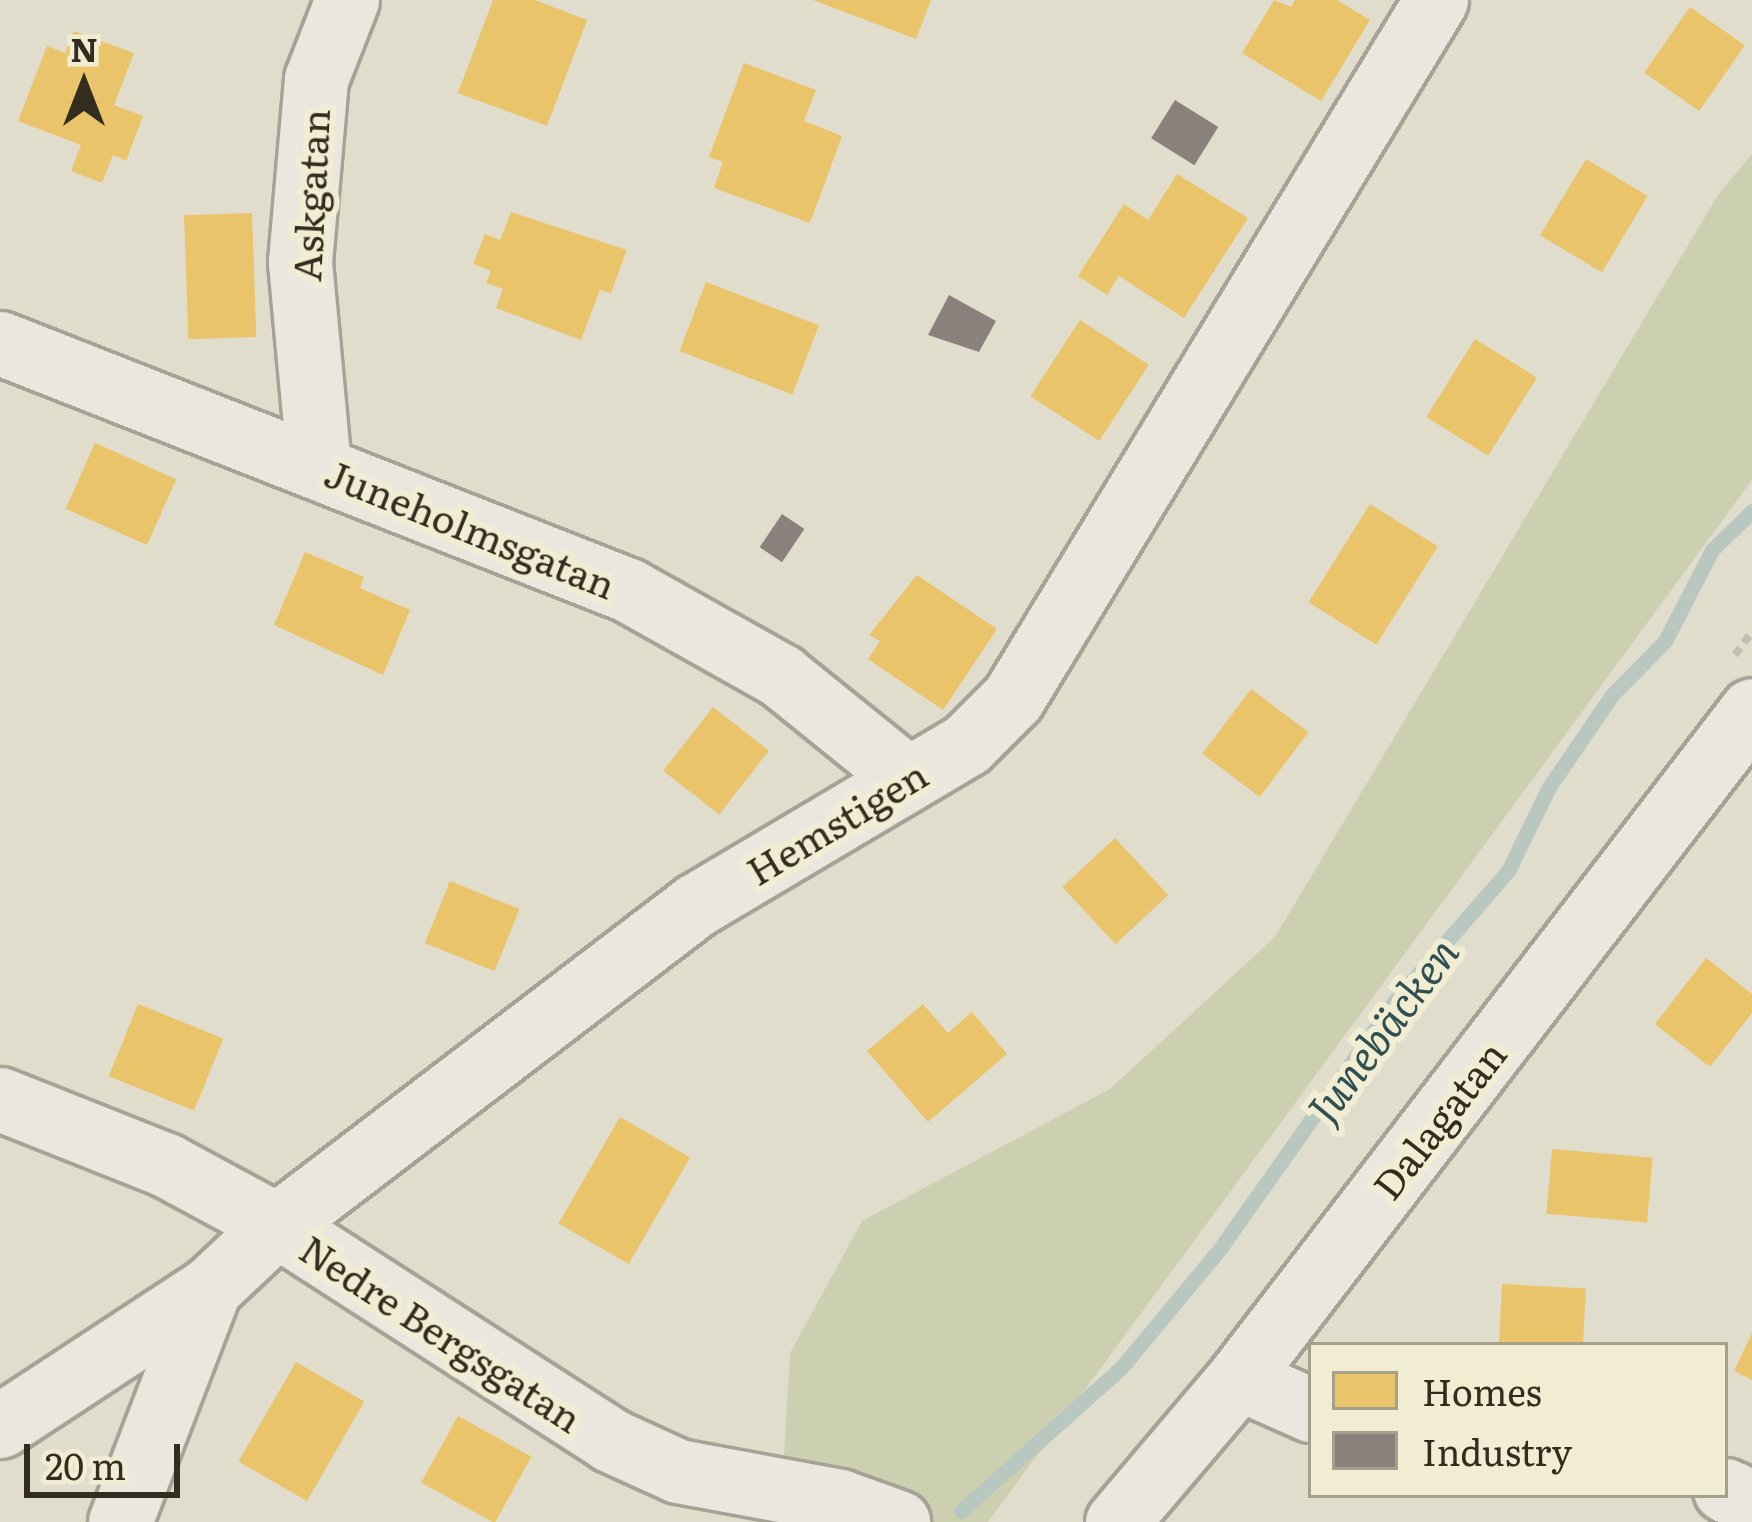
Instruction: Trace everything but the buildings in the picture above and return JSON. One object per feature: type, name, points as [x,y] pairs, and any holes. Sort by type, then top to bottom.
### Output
[{"type":"street","name":"Askgatan","points":[[320,467],[300,262],[316,79],[347,0]]},
{"type":"street","name":"Hemstigen","points":[[0,1426],[210,1288],[278,1226],[696,905],[967,744],[1013,698],[1436,0]]},
{"type":"street","name":"Juneholmsgatan","points":[[0,343],[320,467],[715,632],[906,777]]},
{"type":"street","name":"Dalagatan","points":[[1117,1522],[1238,1378],[1752,710]]},
{"type":"street","name":"Nedre Bergsgatan","points":[[0,1099],[166,1165],[278,1226],[610,1440],[679,1471],[840,1501],[898,1522]]},
{"type":"street","points":[[119,1522],[210,1288]]},
{"type":"street","points":[[1238,1378],[1308,1409]]},
{"type":"green space","points":[[1752,154],[1752,480],[988,1522],[780,1522],[790,1353],[862,1221],[1110,1089],[1275,937],[1718,195]]},
{"type":"waterway","name":"Junebäcken","points":[[961,1511],[1121,1368],[1219,1250],[1394,1002],[1508,871],[1549,787],[1612,695],[1665,641],[1712,550],[1752,511]]}]
